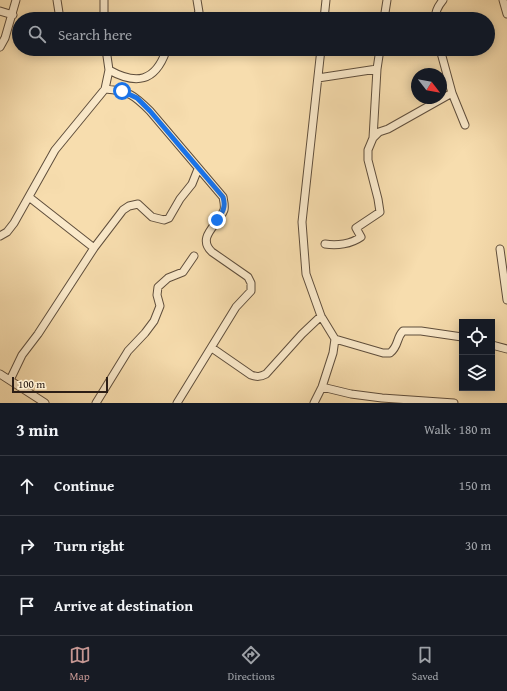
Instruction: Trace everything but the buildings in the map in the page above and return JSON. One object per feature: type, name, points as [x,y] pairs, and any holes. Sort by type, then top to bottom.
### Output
[{"type":"street","points":[[13,12],[16,0]]},
{"type":"street","points":[[57,0],[59,12]]},
{"type":"street","points":[[104,0],[104,12]]},
{"type":"street","points":[[197,0],[199,12]]},
{"type":"street","points":[[325,12],[326,0]]},
{"type":"street","points":[[385,12],[387,0]]},
{"type":"street","points":[[436,12],[439,4],[443,0]]},
{"type":"street","points":[[503,0],[507,14]]},
{"type":"street","points":[[0,11],[12,14]]},
{"type":"street","points":[[0,47],[5,38],[12,17]]},
{"type":"street","points":[[0,236],[7,232],[14,223],[55,150],[105,89],[109,70],[107,56]]},
{"type":"street","points":[[109,70],[129,79],[140,79],[159,67],[164,56]]},
{"type":"street","points":[[314,403],[322,388],[333,353],[335,339],[321,316],[306,274],[302,222],[320,56]]},
{"type":"street","points":[[325,244],[333,246],[353,242],[361,237],[356,228],[380,212],[368,160],[368,150],[373,138],[379,56]]},
{"type":"street","points":[[442,56],[452,93],[465,125]]},
{"type":"street","points":[[318,78],[377,69]]},
{"type":"street","points":[[105,89],[122,91],[137,98],[150,111],[223,197],[225,204],[224,211],[208,235],[206,241],[207,247],[248,277],[251,284],[250,291],[236,307],[177,403]]},
{"type":"street","points":[[373,138],[379,132],[388,129],[452,93]]},
{"type":"street","points":[[10,380],[22,355],[42,329],[94,248],[123,210],[129,206],[138,204],[152,217],[164,220],[169,218],[180,199],[192,184],[198,169]]},
{"type":"street","points":[[29,198],[94,248]]},
{"type":"street","points":[[500,249],[507,300]]},
{"type":"street","points":[[96,403],[128,352],[154,321],[160,306],[156,294],[158,287],[168,278],[183,272],[194,256]]},
{"type":"street","points":[[212,348],[251,375],[257,377],[262,376],[266,374],[302,334],[321,316]]},
{"type":"street","points":[[335,339],[383,353],[390,353],[395,349],[403,331],[421,331],[459,337]]},
{"type":"street","points":[[495,346],[507,349]]},
{"type":"street","points":[[0,374],[45,403]]},
{"type":"street","points":[[322,388],[382,398],[454,403]]},
{"type":"route","points":[[122,91],[137,98],[150,111],[223,197],[225,204],[224,211],[217,220]]}]
